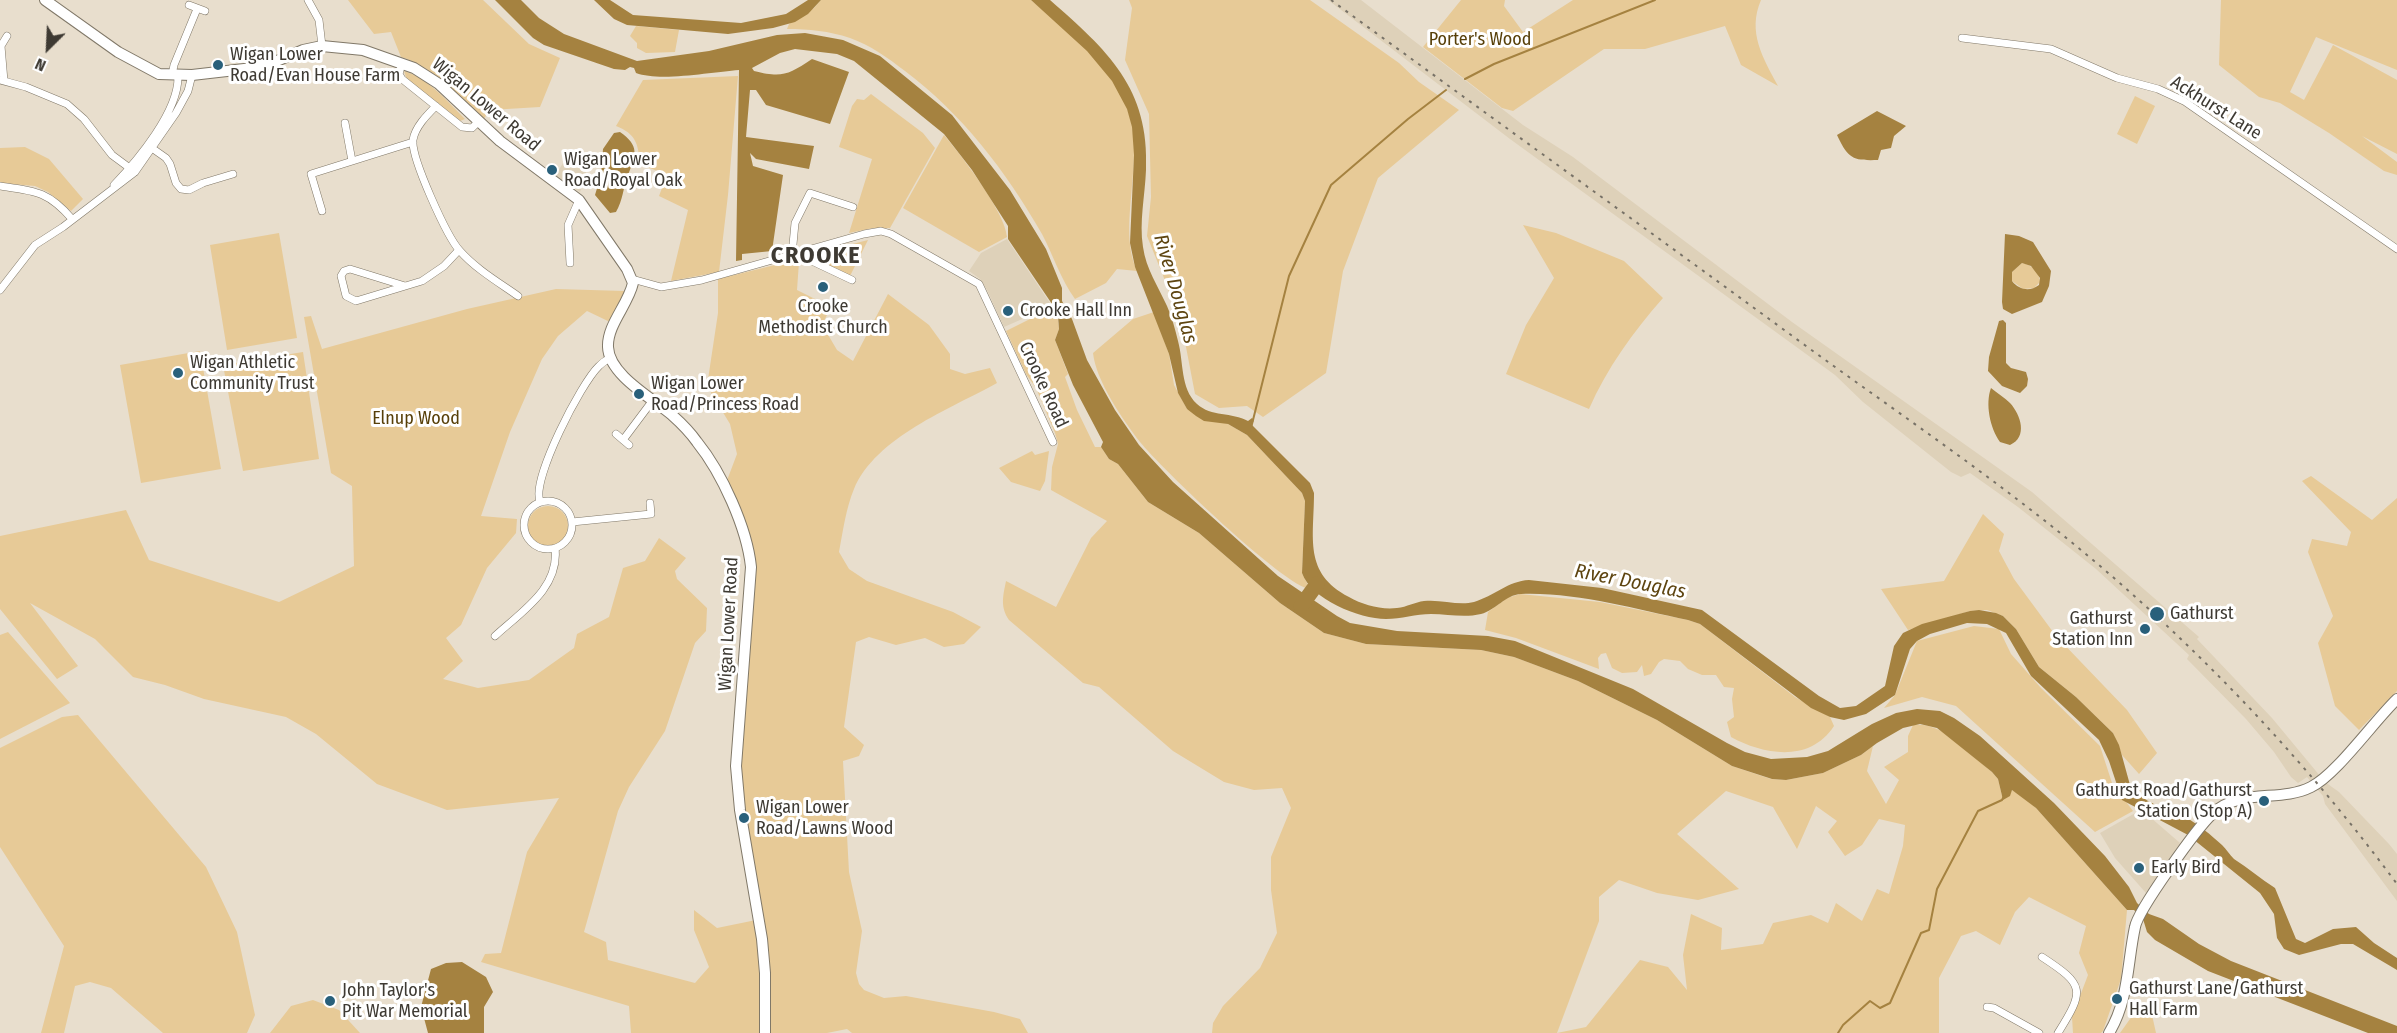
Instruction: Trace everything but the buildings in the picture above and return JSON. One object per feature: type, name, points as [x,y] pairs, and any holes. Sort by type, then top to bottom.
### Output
[{"type":"main road","name":"Wigan Lower Road","points":[[45,0],[138,64],[159,74],[192,75],[262,66],[303,50],[322,46],[351,48],[402,63],[429,76],[478,122],[579,200],[632,279]]},
{"type":"main road","points":[[610,358],[609,338],[630,293],[632,279]]},
{"type":"main road","name":"Wigan Lower Road","points":[[610,358],[622,376],[680,423],[704,451],[729,499],[749,548],[750,592],[736,766],[740,810],[762,939],[765,973],[765,1033]]},
{"type":"main road","points":[[2109,1033],[2125,995],[2135,927],[2188,843],[2204,824],[2218,809],[2235,800],[2295,792],[2314,786],[2334,769],[2397,699]]},
{"type":"street","points":[[308,0],[319,20],[322,46]]},
{"type":"street","points":[[150,147],[176,95],[174,65],[201,10],[189,5]]},
{"type":"street","points":[[7,36],[1,46],[2,80],[67,104],[84,119],[112,155],[132,170]]},
{"type":"street","name":"Ackhurst Lane","points":[[1962,38],[2051,49],[2116,78],[2158,89],[2184,101],[2397,249]]},
{"type":"street","points":[[402,63],[400,76],[465,129],[472,128],[478,122]]},
{"type":"street","points":[[0,290],[35,245],[109,191],[132,170],[176,113],[188,91],[192,75]]},
{"type":"street","points":[[436,106],[416,131],[413,142],[437,212],[459,250],[478,268],[518,296]]},
{"type":"street","points":[[345,123],[352,161]]},
{"type":"street","points":[[322,211],[311,174],[413,142]]},
{"type":"street","points":[[150,147],[170,164],[176,183],[181,189],[189,190],[224,180],[233,174]]},
{"type":"street","points":[[0,186],[41,193],[61,206],[72,219]]},
{"type":"street","points":[[852,280],[794,255],[795,223],[810,193],[853,207]]},
{"type":"street","points":[[570,263],[568,225],[579,200]]},
{"type":"street","name":"Crooke Road","points":[[632,279],[661,287],[702,280],[881,231],[974,280],[982,289],[1053,442]]},
{"type":"street","points":[[405,286],[350,269],[344,271],[341,276],[346,296],[353,301],[405,286],[430,277],[459,250]]},
{"type":"street","points":[[540,501],[538,496],[540,482],[562,426],[590,377],[610,358]]},
{"type":"street","points":[[616,434],[626,442],[653,400]]},
{"type":"street","points":[[540,501],[555,501],[561,504],[567,509],[572,522],[570,535],[555,548],[542,548],[535,545],[525,533],[525,518],[528,511],[540,501]]},
{"type":"street","points":[[572,522],[651,514],[650,503]]},
{"type":"street","points":[[495,636],[543,591],[556,565],[555,548]]},
{"type":"street","points":[[2042,957],[2068,974],[2076,984],[2078,991],[2076,1000],[2058,1033]]},
{"type":"street","points":[[1987,1007],[1994,1008],[2039,1033]]},
{"type":"shaded area","points":[[495,0],[521,0],[539,18],[564,34],[637,61],[709,51],[777,35],[805,33],[843,40],[880,56],[952,115],[1010,190],[1046,249],[1062,288],[1062,301],[1072,319],[1087,360],[1115,410],[1139,445],[1173,482],[1278,576],[1337,616],[1350,623],[1397,631],[1488,636],[1515,641],[1633,689],[1727,743],[1745,752],[1771,759],[1807,757],[1828,751],[1872,724],[1896,713],[1917,709],[1940,711],[1980,736],[2054,803],[2105,856],[2129,887],[2137,903],[2149,914],[2163,919],[2199,944],[2231,961],[2397,1026],[2397,1033],[2368,1033],[2208,971],[2155,940],[2147,932],[2143,919],[2134,910],[2127,910],[2036,808],[2012,790],[2010,796],[2003,800],[1998,779],[1992,772],[1937,728],[1920,724],[1903,728],[1861,755],[1823,773],[1786,780],[1772,779],[1732,766],[1657,720],[1578,681],[1514,657],[1481,650],[1366,644],[1324,633],[1280,603],[1199,533],[1148,502],[1118,464],[1109,459],[1101,447],[1103,442],[1073,385],[1055,340],[1059,329],[1057,304],[1052,304],[1008,239],[1008,226],[972,170],[944,134],[854,61],[837,54],[795,49],[780,53],[752,68],[754,71],[764,73],[784,74],[812,59],[849,72],[830,124],[766,105],[756,90],[750,90],[746,137],[814,146],[809,169],[756,159],[750,153],[753,166],[783,175],[772,251],[742,254],[742,260],[736,261],[739,70],[658,77],[636,73],[634,68],[630,67],[625,70],[614,69],[544,45],[533,38]]},
{"type":"shaded area","points":[[594,0],[610,0],[633,15],[741,23],[786,14],[808,0],[821,0],[808,14],[795,22],[773,28],[728,34],[627,25],[614,19]]},
{"type":"shaded area","points":[[1031,0],[1050,0],[1071,18],[1106,54],[1121,73],[1132,93],[1141,116],[1145,141],[1143,247],[1150,270],[1172,319],[1180,349],[1185,383],[1192,398],[1203,408],[1248,421],[1252,418],[1254,420],[1252,425],[1310,483],[1314,493],[1314,553],[1324,577],[1334,587],[1360,602],[1378,608],[1391,608],[1424,601],[1474,602],[1514,583],[1529,580],[1602,588],[1702,610],[1819,696],[1840,708],[1856,706],[1885,686],[1894,646],[1903,633],[1922,624],[1970,611],[1996,613],[2003,616],[2016,629],[2039,667],[2076,697],[2113,733],[2119,745],[2130,785],[2135,791],[2148,801],[2195,823],[2222,845],[2234,859],[2275,888],[2296,939],[2305,943],[2333,929],[2356,927],[2374,943],[2397,958],[2397,970],[2353,944],[2341,944],[2299,955],[2284,949],[2277,938],[2274,914],[2260,893],[2188,835],[2122,800],[2109,761],[2099,740],[2031,676],[2006,633],[1987,624],[1967,623],[1930,634],[1917,641],[1910,649],[1895,695],[1866,714],[1844,720],[1830,717],[1811,708],[1700,624],[1688,620],[1605,602],[1542,594],[1515,595],[1486,612],[1475,615],[1425,614],[1386,619],[1350,611],[1325,599],[1307,582],[1302,573],[1305,501],[1302,493],[1247,435],[1228,424],[1204,421],[1187,409],[1178,393],[1169,354],[1135,267],[1130,243],[1134,155],[1132,127],[1127,109],[1112,81],[1087,51]]},
{"type":"shaded area","points":[[1328,0],[1361,0],[1523,125],[1573,157],[1792,322],[2032,492],[2199,637],[2197,639],[2272,718],[2325,782],[2339,792],[2389,844],[2397,854],[2397,901],[2307,777],[2298,783],[2291,777],[2274,752],[2246,719],[2187,659],[2189,655],[2096,569],[2018,507],[1970,473],[1961,477],[1951,472],[1863,402],[1835,375],[1510,139]]},
{"type":"shaded area","points":[[1877,111],[1906,126],[1894,136],[1891,148],[1881,150],[1878,160],[1857,159],[1844,149],[1837,135]]},
{"type":"shaded area","points":[[620,132],[631,142],[634,156],[622,198],[616,212],[610,213],[595,195],[601,175],[603,149],[614,133]]},
{"type":"shaded area","points":[[574,150],[588,155],[585,180],[580,192],[555,176],[570,152]]},
{"type":"shaded area","points":[[2005,234],[2019,236],[2033,242],[2051,271],[2049,286],[2042,302],[2012,314],[2003,309]],"holes":[[[2022,263],[2031,266],[2040,278],[2039,285],[2028,289],[2021,288],[2012,281],[2012,272]]]},
{"type":"shaded area","points":[[1007,239],[1052,306],[1004,327],[987,290],[980,279],[969,271],[981,253]]},
{"type":"shaded area","points":[[2003,320],[2006,323],[2006,363],[2011,368],[2026,372],[2028,379],[2027,386],[2020,393],[2002,386],[1988,371],[1989,357],[1999,321]]},
{"type":"shaded area","points":[[1991,388],[2010,403],[2020,419],[2019,437],[2010,445],[2000,442],[1991,423],[1988,401]]},
{"type":"shaded area","points":[[2137,812],[2150,817],[2180,843],[2146,893],[2115,858],[2100,833]]},
{"type":"shaded area","points":[[462,962],[486,977],[493,992],[484,1007],[484,1033],[428,1033],[421,1007],[431,969],[446,963]]},
{"type":"green space","points":[[348,0],[483,0],[529,44],[560,58],[540,107],[490,110],[483,120],[435,75],[401,57],[391,32],[374,34]]},
{"type":"green space","points":[[821,0],[1031,0],[1090,52],[1124,99],[1133,134],[1130,240],[1137,271],[1117,269],[1106,283],[1075,299],[1061,276],[1042,234],[998,166],[964,125],[926,88],[865,44],[827,32],[787,29],[789,24],[814,8]]},
{"type":"green space","points":[[1129,0],[1310,0],[1399,63],[1419,82],[1459,110],[1378,178],[1343,271],[1326,373],[1263,417],[1247,406],[1219,408],[1195,394],[1186,347],[1166,283],[1147,236],[1151,197],[1149,114],[1125,60],[1132,8]]},
{"type":"green space","name":"Porter's Wood","points":[[1461,0],[1505,0],[1504,6],[1523,32],[1573,0],[1761,0],[1757,12],[1756,34],[1762,55],[1778,86],[1741,65],[1725,26],[1645,49],[1604,49],[1513,111],[1502,108],[1423,47]]},
{"type":"green space","points":[[2221,0],[2397,0],[2397,70],[2316,37],[2290,92],[2304,100],[2333,45],[2397,80],[2397,154],[2362,136],[2397,162],[2397,175],[2384,171],[2280,103],[2259,97],[2219,65]]},
{"type":"green space","points":[[636,26],[679,30],[675,52],[646,53],[637,48],[637,43],[630,36]]},
{"type":"green space","points":[[404,71],[430,85],[465,119],[460,121],[457,119],[407,80]]},
{"type":"green space","points":[[738,76],[719,272],[671,281],[688,210],[659,196],[667,175],[640,164],[635,140],[628,132],[616,126],[643,80]]},
{"type":"green space","points":[[871,94],[923,133],[935,148],[890,228],[873,228],[849,233],[872,159],[839,147],[852,106],[857,99],[864,100]]},
{"type":"green space","points":[[2135,96],[2155,106],[2137,144],[2117,134]]},
{"type":"green space","points":[[944,135],[982,184],[1005,227],[1007,237],[979,252],[903,208]]},
{"type":"green space","points":[[25,147],[49,159],[83,199],[71,211],[48,192],[35,186],[0,183],[0,148]]},
{"type":"green space","points":[[1523,225],[1556,233],[1624,261],[1663,298],[1622,351],[1589,409],[1506,374],[1526,325],[1554,278]]},
{"type":"green space","points":[[279,233],[297,338],[227,350],[210,245]]},
{"type":"green space","points":[[868,240],[850,276],[806,256]]},
{"type":"green space","name":"Elnup Wood","points":[[799,262],[797,290],[831,307],[818,333],[827,333],[837,350],[853,361],[888,294],[929,325],[950,354],[950,369],[965,374],[990,368],[997,383],[937,414],[897,439],[879,454],[854,489],[839,552],[849,569],[867,581],[953,612],[981,627],[964,644],[944,647],[925,638],[896,645],[869,637],[856,642],[844,727],[864,745],[859,756],[843,761],[849,872],[862,931],[856,973],[859,984],[864,990],[884,998],[906,996],[1020,1019],[1028,1033],[852,1033],[847,1029],[827,1033],[631,1033],[629,1006],[481,962],[485,954],[501,953],[527,852],[559,798],[447,810],[377,784],[316,734],[286,717],[204,699],[165,685],[133,677],[95,639],[30,603],[78,666],[57,679],[0,609],[0,536],[126,510],[149,560],[279,602],[354,566],[352,486],[331,473],[304,317],[311,316],[322,349],[467,309],[556,289],[625,291],[610,322],[587,311],[558,336],[542,359],[510,432],[481,516],[517,519],[516,533],[487,568],[461,625],[446,638],[463,661],[443,679],[478,688],[529,680],[574,648],[577,634],[609,617],[623,568],[645,561],[659,538],[686,558],[675,571],[677,579],[707,608],[706,631],[695,643],[665,731],[629,787],[618,811],[584,932],[606,942],[608,960],[695,983],[709,967],[694,930],[694,910],[717,928],[761,919],[740,786],[753,556],[726,483],[737,454],[730,424],[707,386],[718,313],[718,279],[783,263]]},
{"type":"green space","points":[[2022,263],[2037,272],[2040,282],[2034,288],[2023,289],[2012,281],[2012,272]]},
{"type":"green space","points":[[1057,312],[1059,329],[1055,340],[1068,374],[1065,377],[1077,410],[1095,447],[1101,447],[1109,459],[1118,464],[1148,502],[1199,533],[1280,603],[1324,633],[1366,644],[1481,650],[1514,657],[1578,681],[1657,720],[1732,766],[1771,779],[1786,780],[1823,773],[1861,755],[1873,746],[1867,771],[1886,804],[1899,780],[1884,767],[1908,752],[1908,736],[1913,725],[1924,725],[1946,733],[1966,748],[1998,779],[2003,800],[2012,790],[2036,808],[2127,910],[2121,979],[2103,1031],[2101,1033],[2073,1033],[2072,1017],[2088,975],[2079,953],[2086,926],[2029,897],[2015,912],[2000,945],[1976,931],[1961,936],[1939,978],[1939,1033],[1557,1033],[1212,1033],[1213,1023],[1223,1006],[1260,968],[1277,933],[1271,890],[1271,857],[1291,808],[1282,788],[1254,790],[1224,782],[1173,751],[1099,687],[1083,683],[1006,615],[1003,601],[1006,581],[1056,607],[1091,538],[1107,521],[1051,490],[1052,467],[1058,444],[1055,433],[1036,388],[1026,374],[1006,331],[1036,316]],"holes":[[[1726,791],[1773,807],[1797,849],[1816,806],[1837,821],[1828,832],[1845,856],[1862,845],[1879,819],[1905,825],[1903,846],[1889,894],[1877,889],[1862,921],[1836,903],[1828,923],[1811,915],[1773,923],[1763,944],[1721,950],[1722,928],[1691,914],[1683,955],[1687,990],[1668,967],[1640,960],[1586,1027],[1557,1033],[1599,921],[1599,897],[1619,880],[1657,893],[1698,900],[1739,889],[1677,834]]]},
{"type":"green space","points":[[1154,312],[1169,354],[1174,385],[1187,409],[1228,424],[1247,435],[1302,493],[1305,501],[1302,573],[1310,589],[1296,583],[1276,569],[1196,499],[1140,442],[1111,400],[1099,376],[1093,353],[1133,319]]},
{"type":"green space","points":[[200,351],[221,469],[141,483],[120,365]]},
{"type":"green space","points":[[303,352],[319,459],[243,471],[223,365]]},
{"type":"green space","points":[[1032,451],[1035,455],[1049,451],[1045,481],[1040,491],[1011,482],[999,468]]},
{"type":"green space","points":[[2311,476],[2372,520],[2397,498],[2397,691],[2359,730],[2335,706],[2318,643],[2333,616],[2308,552],[2312,539],[2347,546],[2351,532],[2302,481]]},
{"type":"green space","points":[[548,506],[556,507],[562,512],[567,518],[567,534],[562,540],[556,545],[548,546],[540,545],[534,540],[529,534],[528,526],[529,518],[534,512],[540,507]]},
{"type":"green space","points":[[1983,514],[2004,534],[1999,551],[2014,579],[2056,636],[2127,710],[2157,753],[2139,774],[2122,755],[2113,733],[2076,697],[2039,667],[2016,629],[2003,616],[1987,610],[1970,611],[1908,630],[1881,589],[1944,581]]},
{"type":"green space","points":[[1520,594],[1600,602],[1700,624],[1795,697],[1830,717],[1834,726],[1824,738],[1800,750],[1772,751],[1744,743],[1731,737],[1727,722],[1734,717],[1732,699],[1734,688],[1724,687],[1716,675],[1702,675],[1688,669],[1680,661],[1664,659],[1659,662],[1651,674],[1644,676],[1642,665],[1637,672],[1622,673],[1612,668],[1606,653],[1601,654],[1598,658],[1599,669],[1516,638],[1485,630],[1488,612],[1507,598]]},
{"type":"green space","points":[[1974,626],[1999,629],[2011,654],[2041,688],[2100,746],[2112,783],[2133,811],[2095,832],[1956,706],[1922,697],[1884,708],[1895,695],[1917,641]]},
{"type":"green space","points":[[8,632],[70,703],[0,739],[0,635]]},
{"type":"green space","points":[[78,715],[206,867],[237,932],[255,1015],[247,1033],[163,1033],[111,988],[90,982],[75,986],[64,1033],[41,1033],[64,946],[0,847],[0,748],[62,717]]},
{"type":"green space","points":[[313,1000],[339,1010],[360,1033],[270,1033],[291,1006]]},
{"type":"green space","points":[[2135,1012],[2152,1015],[2156,1033],[2120,1033]]},
{"type":"waterway","points":[[1465,79],[1494,64],[1655,0]]},
{"type":"waterway","points":[[1251,428],[1289,276],[1331,185],[1408,119],[1446,90]]},
{"type":"waterway","points":[[1301,606],[1317,584]]},
{"type":"waterway","points":[[1838,1033],[1843,1025],[1870,1001],[1880,1008],[1890,1003],[1921,933],[1929,930],[1937,889],[1978,811],[2002,800],[2004,796]]},
{"type":"railway","points":[[1331,0],[1980,471],[2081,550],[2167,626],[2249,708],[2326,794],[2397,884]]},
{"type":"place","name":"Wigan Lower Road/Evan House Farm","points":[[218,65]]},
{"type":"place","name":"Wigan Lower Road/Royal Oak","points":[[552,170]]},
{"type":"place","name":"Crooke Methodist Church","points":[[823,287]]},
{"type":"place","name":"Crooke Hall Inn","points":[[1008,311]]},
{"type":"place","name":"Wigan Athletic Community Trust","points":[[178,373]]},
{"type":"place","name":"Wigan Lower Road/Princess Road","points":[[639,394]]},
{"type":"place","name":"Gathurst","points":[[2157,614]]},
{"type":"place","name":"Gathurst Station Inn","points":[[2145,629]]},
{"type":"place","name":"Gathurst Road/Gathurst Station (Stop A)","points":[[2264,801]]},
{"type":"place","name":"Wigan Lower Road/Lawns Wood","points":[[744,818]]},
{"type":"place","name":"Early Bird","points":[[2139,868]]},
{"type":"place","name":"Gathurst Lane/Gathurst Hall Farm","points":[[2117,999]]},
{"type":"place","name":"John Taylor's Pit War Memorial","points":[[330,1001]]},
{"type":"district","name":"CROOKE","points":[[816,256]]},
{"type":"water label","name":"River Douglas","points":[[1175,289]]},
{"type":"water label","name":"River Douglas","points":[[1630,582]]}]
